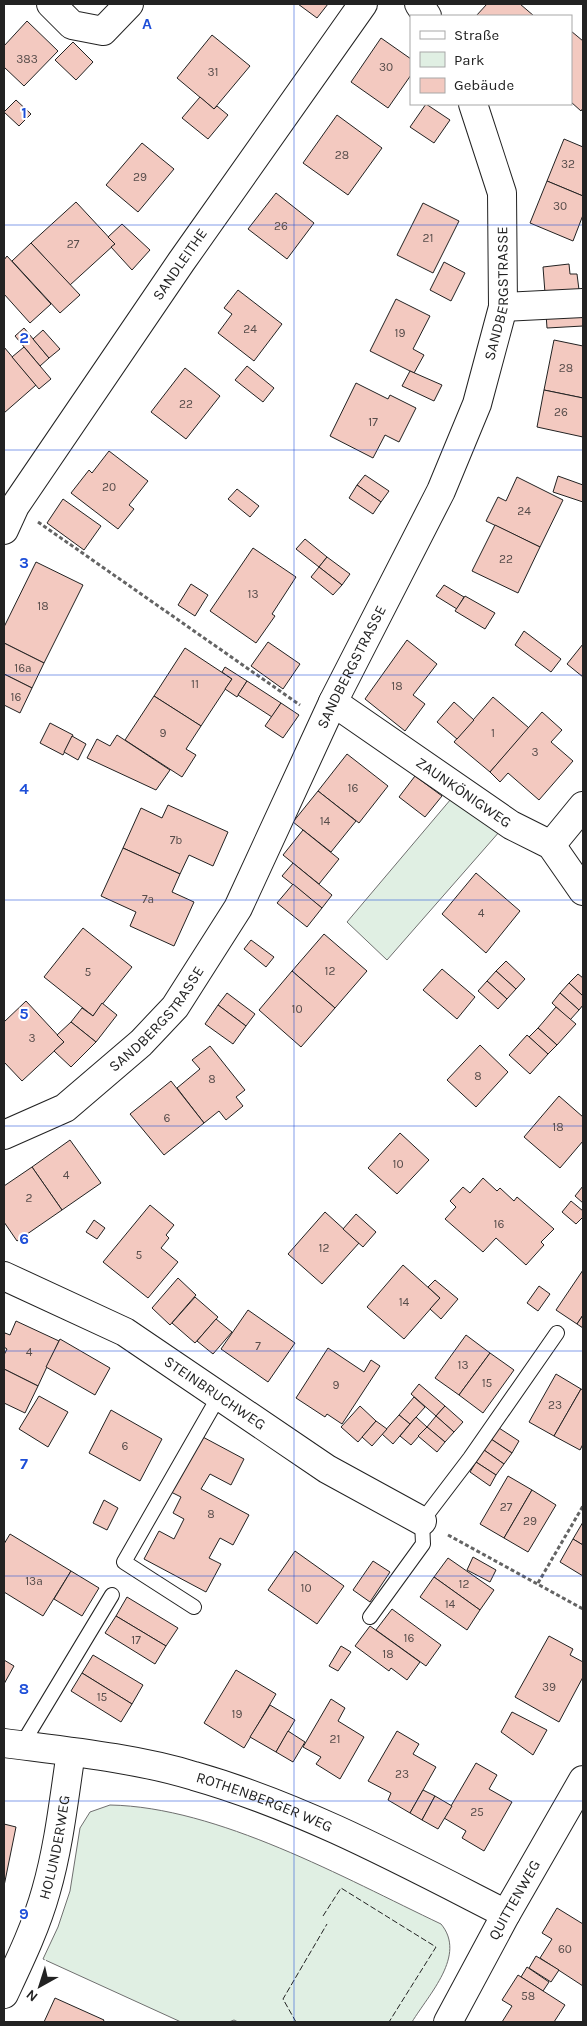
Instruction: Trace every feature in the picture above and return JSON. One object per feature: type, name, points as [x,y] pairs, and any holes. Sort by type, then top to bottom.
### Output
[{"type":"street","points":[[51,4],[72,25],[103,31],[129,4]]},
{"type":"street","name":"SANDLEITHE","points":[[4,530],[15,506],[181,262],[363,4]]},
{"type":"street","points":[[419,4],[426,15]]},
{"type":"street","name":"SANDBERGSTRASSE","points":[[4,1135],[65,1108],[141,1043],[175,1007],[238,908],[329,712],[441,491],[477,404],[503,307],[502,193],[473,105]]},
{"type":"street","points":[[503,307],[583,303]]},
{"type":"street","name":"ZAUNKÖNIGWEG","points":[[329,712],[511,825],[551,845],[583,891]]},
{"type":"street","points":[[551,845],[583,806]]},
{"type":"street","name":"STEINBRUCHWEG","points":[[4,1276],[125,1332],[328,1469],[422,1521]]},
{"type":"street","name":"ROTHENBERGER WEG","points":[[12,1744],[71,1752],[192,1775],[238,1789],[397,1859],[506,1914]]},
{"type":"street","name":"HOLUNDERWEG","points":[[4,1994],[30,1938],[46,1891],[54,1859],[71,1752]]},
{"type":"street","name":"QUITTENWEG","points":[[448,2022],[506,1914],[583,1780]]},
{"type":"lane","points":[[370,1617],[422,1544],[422,1521],[470,1458],[557,1333]]},
{"type":"lane","points":[[194,1607],[124,1562],[219,1396]]},
{"type":"lane","points":[[12,1744],[112,1595]]},
{"type":"path","points":[[15,506],[329,712]]},
{"type":"path","points":[[538,1583],[583,1506]]},
{"type":"path","points":[[422,1521],[583,1609]]},
{"type":"green space","points":[[451,799],[500,831],[387,960],[347,922]]},
{"type":"green space","points":[[110,1805],[151,1809],[194,1818],[237,1831],[322,1867],[441,1924],[448,1936],[450,1948],[443,1974],[412,2022],[238,2022],[234,2020],[229,2022],[181,2022],[43,1959],[58,1927],[70,1891],[80,1828],[90,1812]]},
{"type":"building","points":[[298,4],[328,4],[317,18]]},
{"type":"building","points":[[487,4],[520,4],[533,15],[477,15]]},
{"type":"building","points":[[27,21],[58,51],[24,86],[4,67],[4,46]]},
{"type":"building","points":[[572,32],[583,41],[583,108],[581,111],[572,103]]},
{"type":"building","points":[[212,35],[250,66],[214,109],[177,78]]},
{"type":"building","points":[[381,38],[410,58],[410,76],[388,108],[351,82]]},
{"type":"building","points":[[73,42],[93,62],[76,80],[55,60]]},
{"type":"building","points":[[200,97],[214,109],[217,106],[228,115],[208,139],[182,118]]},
{"type":"building","points":[[16,100],[31,114],[19,126],[4,112]]},
{"type":"building","points":[[425,105],[450,120],[434,143],[410,127]]},
{"type":"building","points":[[337,115],[382,148],[348,195],[303,163]]},
{"type":"building","points":[[564,139],[583,147],[583,196],[547,181]]},
{"type":"building","points":[[142,143],[174,169],[138,212],[106,185]]},
{"type":"building","points":[[547,181],[583,196],[583,215],[573,241],[530,223]]},
{"type":"building","points":[[276,193],[314,223],[287,259],[248,229]]},
{"type":"building","points":[[76,202],[115,244],[70,285],[31,243]]},
{"type":"building","points":[[423,203],[459,221],[433,273],[397,255]]},
{"type":"building","points":[[122,224],[150,250],[132,270],[111,247],[115,244],[108,237]]},
{"type":"building","points":[[31,243],[80,295],[60,313],[12,261]]},
{"type":"building","points":[[7,256],[51,304],[30,323],[4,294],[4,260]]},
{"type":"building","points":[[444,262],[465,273],[451,301],[430,290]]},
{"type":"building","points":[[569,264],[570,274],[577,274],[579,290],[545,293],[543,267]]},
{"type":"building","points":[[238,290],[282,324],[254,361],[218,333],[232,314],[224,308]]},
{"type":"building","points":[[396,299],[430,316],[413,349],[424,355],[414,373],[370,351]]},
{"type":"building","points":[[583,312],[583,326],[547,328],[546,314]]},
{"type":"building","points":[[24,328],[49,358],[40,366],[15,336]]},
{"type":"building","points":[[43,330],[60,349],[49,358],[33,339]]},
{"type":"building","points":[[554,340],[583,346],[583,398],[544,390]]},
{"type":"building","points":[[4,347],[36,385],[4,413]]},
{"type":"building","points":[[24,347],[51,379],[39,389],[12,357]]},
{"type":"building","points":[[247,366],[274,388],[263,402],[235,380]]},
{"type":"building","points":[[185,368],[220,396],[186,439],[151,412]]},
{"type":"building","points":[[410,371],[442,385],[434,401],[402,386]]},
{"type":"building","points":[[356,383],[388,399],[390,395],[416,408],[399,442],[385,435],[373,458],[330,436]]},
{"type":"building","points":[[544,390],[583,398],[583,437],[537,427]]},
{"type":"building","points":[[109,451],[148,481],[129,505],[134,509],[118,529],[71,493],[89,470],[92,473]]},
{"type":"building","points":[[365,475],[389,491],[381,502],[357,485]]},
{"type":"building","points":[[558,476],[583,485],[583,502],[553,492]]},
{"type":"building","points":[[517,477],[563,500],[540,547],[486,521],[498,497],[506,501]]},
{"type":"building","points":[[357,485],[381,502],[373,514],[349,498]]},
{"type":"building","points":[[237,489],[259,506],[250,517],[228,499]]},
{"type":"building","points":[[63,499],[101,526],[84,550],[47,523]]},
{"type":"building","points":[[495,525],[540,547],[518,593],[472,571]]},
{"type":"building","points":[[305,539],[327,557],[319,567],[296,549]]},
{"type":"building","points":[[253,548],[296,577],[272,614],[275,616],[256,643],[210,611]]},
{"type":"building","points":[[327,557],[350,574],[342,585],[319,567]]},
{"type":"building","points":[[36,562],[83,585],[44,663],[4,643],[4,627]]},
{"type":"building","points":[[319,567],[342,585],[333,595],[311,577]]},
{"type":"building","points":[[191,584],[208,595],[195,616],[178,605]]},
{"type":"building","points":[[444,585],[464,597],[457,609],[436,596]]},
{"type":"building","points":[[465,596],[495,613],[485,629],[455,611]]},
{"type":"building","points":[[524,631],[561,659],[551,672],[515,645]]},
{"type":"building","points":[[407,640],[437,664],[413,695],[425,704],[405,731],[365,699]]},
{"type":"building","points":[[268,642],[300,664],[283,689],[251,666]]},
{"type":"building","points":[[4,643],[44,663],[32,688],[4,674]]},
{"type":"building","points":[[583,644],[583,677],[567,664]]},
{"type":"building","points":[[185,648],[232,679],[201,726],[154,696]]},
{"type":"building","points":[[225,667],[247,681],[237,697],[225,689],[232,679],[222,672]]},
{"type":"building","points":[[4,674],[32,688],[20,713],[4,705]]},
{"type":"building","points":[[247,681],[281,703],[272,717],[238,695]]},
{"type":"building","points":[[154,696],[201,726],[186,749],[196,755],[182,777],[125,740]]},
{"type":"building","points":[[493,697],[529,728],[490,772],[454,742]]},
{"type":"building","points":[[454,702],[474,720],[457,739],[437,722]]},
{"type":"building","points":[[281,703],[299,715],[283,738],[265,726]]},
{"type":"building","points":[[542,712],[562,730],[551,742],[573,761],[539,800],[508,773],[500,782],[490,772]]},
{"type":"building","points":[[50,723],[73,735],[63,755],[40,743]]},
{"type":"building","points":[[117,735],[170,770],[156,790],[87,758],[97,739],[110,746]]},
{"type":"building","points":[[72,736],[86,744],[78,760],[64,752]]},
{"type":"building","points":[[347,754],[388,786],[359,823],[318,791]]},
{"type":"building","points":[[415,776],[442,796],[425,817],[399,797]]},
{"type":"building","points":[[318,791],[356,821],[331,852],[293,822]]},
{"type":"building","points":[[168,805],[228,832],[213,866],[189,855],[180,874],[123,848],[141,808],[162,818]]},
{"type":"building","points":[[303,830],[339,859],[319,884],[283,855]]},
{"type":"building","points":[[123,848],[180,874],[172,892],[194,902],[174,946],[130,926],[136,912],[101,896]]},
{"type":"building","points":[[293,863],[332,895],[322,908],[282,876]]},
{"type":"building","points":[[476,873],[520,911],[486,953],[442,914]]},
{"type":"building","points":[[293,884],[322,908],[307,927],[277,903]]},
{"type":"building","points":[[83,928],[132,967],[93,1016],[44,977]]},
{"type":"building","points":[[324,934],[367,971],[335,1008],[292,971]]},
{"type":"building","points":[[251,940],[274,957],[266,967],[244,949]]},
{"type":"building","points":[[506,961],[525,979],[516,989],[496,971]]},
{"type":"building","points":[[442,969],[475,997],[457,1019],[423,990]]},
{"type":"building","points":[[292,971],[335,1008],[301,1047],[259,1010]]},
{"type":"building","points":[[496,971],[516,989],[507,999],[487,981]]},
{"type":"building","points":[[578,974],[583,978],[583,996],[569,983]]},
{"type":"building","points":[[487,981],[507,999],[498,1009],[478,991]]},
{"type":"building","points":[[569,983],[583,996],[583,1005],[579,1010],[560,993]]},
{"type":"building","points":[[227,993],[255,1014],[246,1026],[218,1005]]},
{"type":"building","points":[[560,993],[579,1010],[570,1020],[552,1003]]},
{"type":"building","points":[[26,1001],[64,1042],[22,1081],[4,1062],[4,1022]]},
{"type":"building","points":[[102,1003],[117,1015],[96,1042],[71,1022],[82,1008],[93,1016]]},
{"type":"building","points":[[218,1005],[246,1026],[233,1044],[205,1024]]},
{"type":"building","points":[[556,1007],[576,1024],[557,1045],[538,1028]]},
{"type":"building","points":[[71,1022],[96,1042],[71,1067],[54,1051],[64,1042],[57,1035]]},
{"type":"building","points":[[538,1028],[557,1045],[548,1054],[529,1037]]},
{"type":"building","points":[[527,1035],[548,1054],[530,1074],[509,1055]]},
{"type":"building","points":[[480,1045],[508,1072],[476,1107],[447,1080]]},
{"type":"building","points":[[210,1046],[245,1090],[236,1097],[243,1106],[226,1120],[219,1111],[204,1123],[177,1088],[200,1069],[192,1060]]},
{"type":"building","points":[[171,1081],[204,1123],[164,1155],[130,1114]]},
{"type":"building","points":[[559,1096],[583,1117],[583,1141],[560,1168],[524,1137]]},
{"type":"building","points":[[400,1133],[429,1160],[397,1194],[368,1168]]},
{"type":"building","points":[[70,1140],[101,1183],[62,1210],[32,1167]]},
{"type":"building","points":[[32,1167],[62,1210],[17,1241],[4,1222],[4,1186]]},
{"type":"building","points":[[483,1178],[497,1191],[500,1188],[514,1201],[517,1197],[554,1229],[541,1242],[544,1245],[526,1265],[496,1238],[483,1252],[445,1219],[456,1207],[450,1201],[463,1187],[470,1193]]},
{"type":"building","points":[[583,1186],[583,1203],[575,1196]]},
{"type":"building","points":[[571,1201],[583,1211],[583,1217],[576,1224],[562,1212]]},
{"type":"building","points":[[150,1205],[174,1225],[166,1235],[169,1238],[161,1248],[178,1262],[148,1298],[103,1262]]},
{"type":"building","points":[[325,1212],[359,1243],[322,1284],[288,1254]]},
{"type":"building","points":[[356,1214],[376,1232],[363,1247],[343,1229]]},
{"type":"building","points":[[94,1220],[105,1228],[97,1239],[86,1232]]},
{"type":"building","points":[[403,1265],[440,1298],[404,1339],[367,1307]]},
{"type":"building","points":[[583,1270],[583,1315],[577,1324],[556,1310]]},
{"type":"building","points":[[178,1278],[196,1295],[170,1325],[152,1308]]},
{"type":"building","points":[[435,1280],[458,1299],[441,1319],[430,1309],[440,1298],[428,1287]]},
{"type":"building","points":[[539,1286],[550,1294],[538,1311],[527,1303]]},
{"type":"building","points":[[195,1297],[218,1317],[195,1343],[172,1323]]},
{"type":"building","points":[[248,1310],[295,1343],[268,1382],[221,1349]]},
{"type":"building","points":[[583,1315],[583,1328],[577,1324]]},
{"type":"building","points":[[216,1319],[232,1332],[213,1354],[197,1341]]},
{"type":"building","points":[[16,1321],[59,1341],[38,1386],[4,1369],[4,1355],[7,1349],[4,1347],[4,1336],[5,1333],[10,1335]]},
{"type":"building","points":[[466,1335],[490,1353],[459,1395],[435,1378]]},
{"type":"building","points":[[60,1339],[110,1368],[95,1395],[46,1367]]},
{"type":"building","points":[[328,1348],[364,1372],[371,1360],[380,1366],[342,1424],[327,1414],[325,1417],[296,1398]]},
{"type":"building","points":[[490,1353],[514,1370],[483,1413],[459,1395]]},
{"type":"building","points":[[4,1369],[38,1386],[25,1413],[4,1403]]},
{"type":"building","points":[[556,1374],[581,1389],[554,1436],[529,1422]]},
{"type":"building","points":[[419,1384],[445,1406],[436,1416],[411,1394]]},
{"type":"building","points":[[581,1389],[583,1390],[583,1444],[580,1450],[554,1436]]},
{"type":"building","points":[[39,1396],[68,1412],[48,1447],[19,1429]]},
{"type":"building","points":[[414,1397],[425,1407],[410,1424],[399,1415]]},
{"type":"building","points":[[360,1406],[376,1421],[358,1442],[341,1427]]},
{"type":"building","points":[[445,1406],[463,1422],[454,1432],[436,1416]]},
{"type":"building","points":[[111,1410],[162,1439],[140,1481],[89,1453]]},
{"type":"building","points":[[399,1415],[410,1424],[393,1444],[382,1434]]},
{"type":"building","points":[[436,1416],[454,1432],[445,1442],[427,1427]]},
{"type":"building","points":[[416,1417],[427,1427],[411,1445],[400,1436]]},
{"type":"building","points":[[376,1421],[387,1429],[372,1446],[362,1437]]},
{"type":"building","points":[[427,1427],[445,1442],[437,1452],[418,1436]]},
{"type":"building","points":[[499,1428],[519,1441],[512,1453],[491,1439]]},
{"type":"building","points":[[201,1436],[244,1459],[231,1485],[210,1474],[201,1489],[249,1515],[233,1545],[220,1538],[209,1558],[221,1564],[206,1592],[144,1559],[159,1531],[174,1539],[184,1519],[173,1513],[181,1497],[171,1492]]},
{"type":"building","points":[[491,1439],[512,1453],[504,1464],[484,1450]]},
{"type":"building","points":[[484,1450],[504,1464],[496,1475],[476,1462]]},
{"type":"building","points":[[476,1462],[496,1475],[490,1486],[470,1472]]},
{"type":"building","points":[[508,1476],[532,1490],[504,1538],[480,1524]]},
{"type":"building","points":[[532,1490],[556,1505],[528,1552],[504,1538]]},
{"type":"building","points":[[104,1500],[118,1508],[107,1530],[93,1523]]},
{"type":"building","points":[[583,1522],[583,1545],[573,1539]]},
{"type":"building","points":[[10,1534],[71,1571],[43,1616],[4,1592],[4,1544]]},
{"type":"building","points":[[573,1539],[583,1545],[583,1576],[560,1562]]},
{"type":"building","points":[[295,1551],[344,1586],[317,1624],[268,1590]]},
{"type":"building","points":[[473,1557],[496,1570],[490,1582],[467,1570]]},
{"type":"building","points":[[448,1558],[494,1590],[480,1610],[434,1577]]},
{"type":"building","points":[[373,1561],[390,1572],[370,1602],[353,1590]]},
{"type":"building","points":[[71,1571],[99,1588],[82,1616],[54,1599]]},
{"type":"building","points":[[434,1577],[480,1610],[467,1630],[420,1597]]},
{"type":"building","points":[[127,1597],[178,1628],[166,1646],[116,1616]]},
{"type":"building","points":[[392,1609],[441,1645],[426,1666],[376,1630]]},
{"type":"building","points":[[116,1616],[166,1646],[155,1664],[105,1633]]},
{"type":"building","points":[[370,1626],[420,1662],[407,1680],[391,1668],[389,1671],[355,1646]]},
{"type":"building","points":[[549,1636],[573,1649],[570,1655],[583,1662],[583,1677],[559,1722],[515,1697]]},
{"type":"building","points":[[341,1646],[351,1652],[338,1671],[329,1666]]},
{"type":"building","points":[[93,1655],[143,1685],[132,1704],[82,1673]]},
{"type":"building","points":[[4,1660],[14,1666],[4,1684]]},
{"type":"building","points":[[236,1670],[276,1694],[244,1748],[204,1723]]},
{"type":"building","points":[[82,1673],[132,1704],[121,1722],[71,1691]]},
{"type":"building","points":[[331,1699],[345,1708],[338,1721],[364,1737],[340,1779],[316,1764],[321,1757],[303,1747]]},
{"type":"building","points":[[270,1705],[295,1720],[276,1752],[250,1737]]},
{"type":"building","points":[[512,1712],[547,1730],[533,1755],[501,1732]]},
{"type":"building","points":[[288,1731],[305,1742],[293,1762],[276,1752]]},
{"type":"building","points":[[397,1731],[419,1744],[413,1754],[436,1767],[410,1813],[388,1800],[391,1793],[368,1781]]},
{"type":"building","points":[[476,1763],[497,1775],[489,1789],[512,1802],[484,1851],[462,1838],[466,1831],[444,1818]]},
{"type":"building","points":[[423,1790],[435,1796],[422,1820],[410,1813]]},
{"type":"building","points":[[435,1796],[452,1806],[438,1829],[422,1820]]},
{"type":"building","points":[[4,1824],[16,1827],[4,1886]]},
{"type":"building","points":[[557,1908],[583,1924],[583,1986],[540,1958],[552,1939],[542,1933]]},
{"type":"building","points":[[536,1956],[559,1970],[551,1982],[529,1968]]},
{"type":"building","points":[[527,1967],[549,1982],[543,1991],[521,1977]]},
{"type":"building","points":[[518,1975],[565,2005],[554,2022],[502,2022],[512,2006],[502,2000]]},
{"type":"building","points":[[55,1998],[104,2020],[103,2022],[44,2022]]},
{"type":"fence","points":[[323,1916],[341,1888],[436,1947],[389,2022]]},
{"type":"fence","points":[[296,2022],[283,1999],[327,1924]]}]
